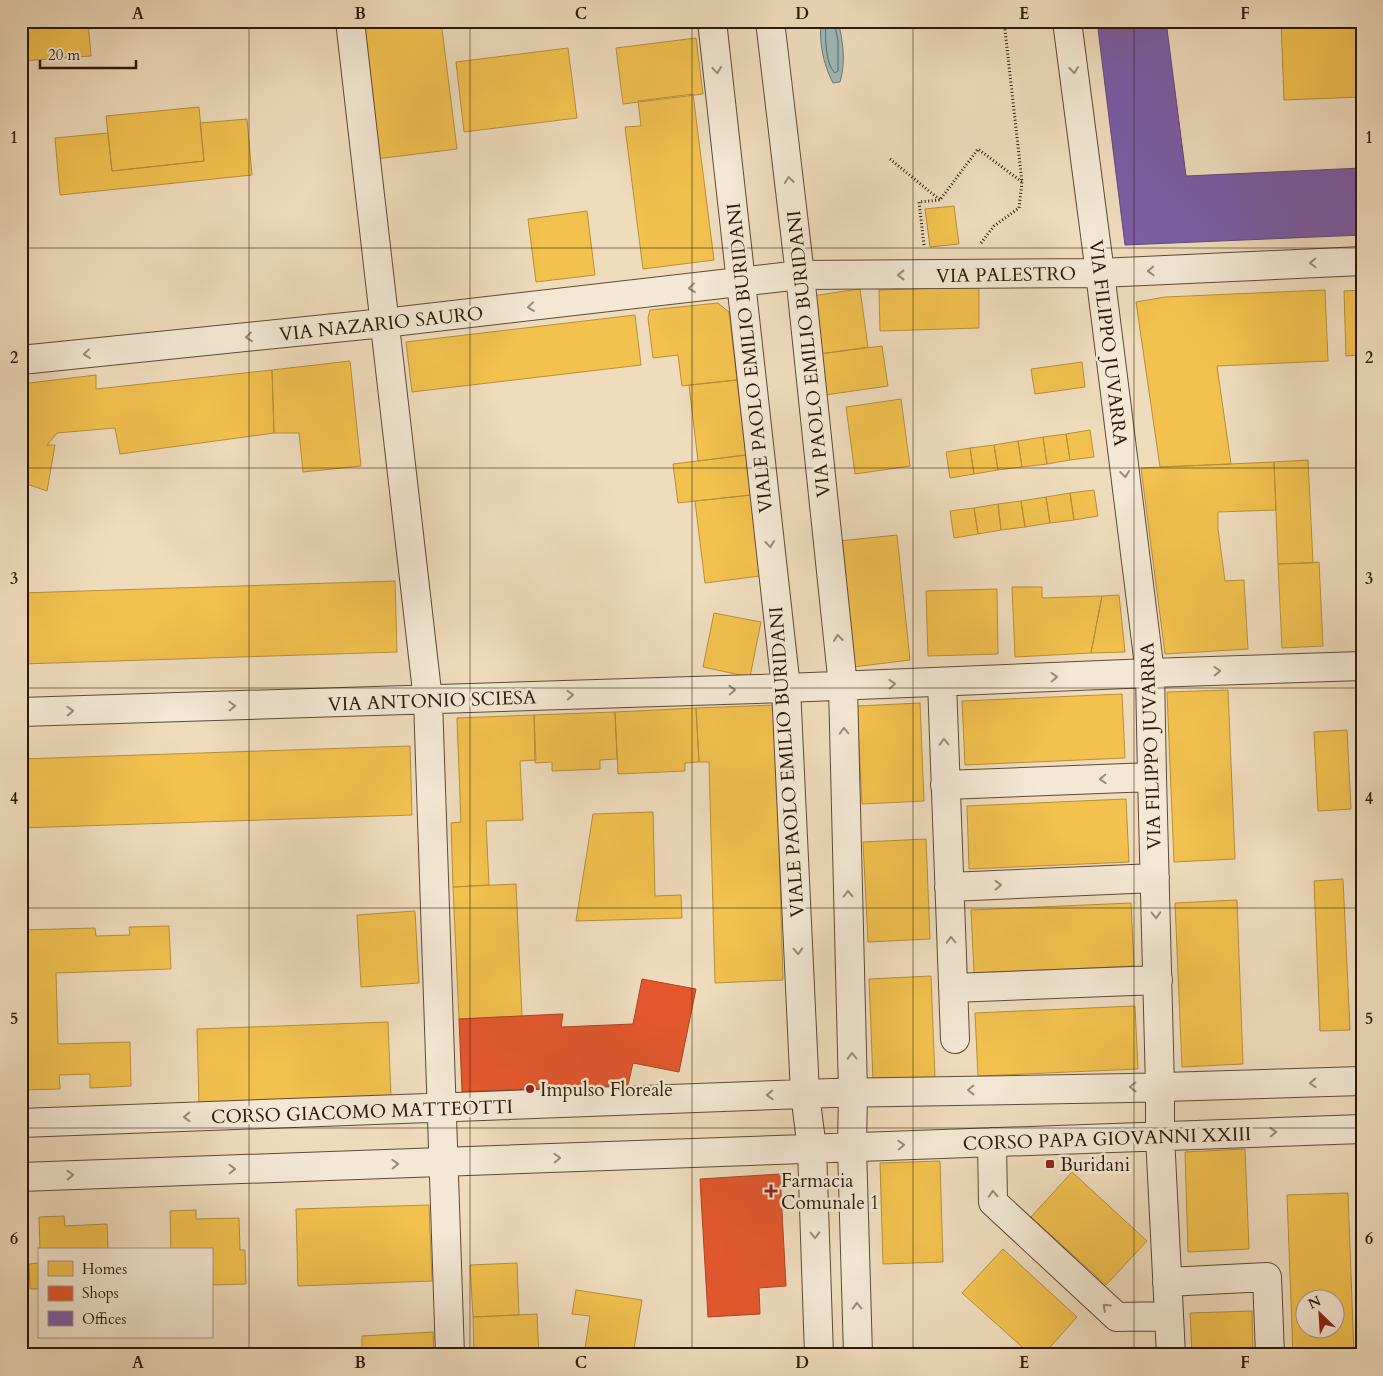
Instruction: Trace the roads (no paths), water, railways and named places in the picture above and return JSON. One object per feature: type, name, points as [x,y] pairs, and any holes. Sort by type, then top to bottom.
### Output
[{"type":"street","points":[[350,21],[428,700],[450,1355]]},
{"type":"street","name":"VIALE PAOLO EMILIO BURIDANI","points":[[712,21],[786,688],[805,1094],[812,1148],[819,1355]]},
{"type":"street","name":"VIA PAOLO EMILIO BURIDANI","points":[[770,21],[800,275],[843,686]]},
{"type":"street","name":"VIA FILIPPO JUVARRA","points":[[1067,21],[1150,673],[1160,1136],[1171,1355]]},
{"type":"street","name":"VIA PALESTRO","points":[[741,283],[800,275],[1100,273],[1362,261]]},
{"type":"street","name":"VIA NAZARIO SAURO","points":[[21,360],[384,323],[741,283]]},
{"type":"street","name":"VIA ANTONIO SCIESA","points":[[21,712],[786,688],[1362,666]]},
{"type":"street","points":[[942,682],[955,1039]]},
{"type":"street","points":[[843,686],[858,1355]]},
{"type":"street","points":[[946,785],[1152,777]]},
{"type":"street","points":[[949,887],[1155,878]]},
{"type":"street","points":[[953,988],[1158,980]]},
{"type":"street","points":[[853,1092],[1160,1087],[1362,1081]]},
{"type":"street","name":"CORSO GIACOMO MATTEOTTI","points":[[21,1123],[853,1092]]},
{"type":"street","name":"CORSO PAPA GIOVANNI XXIII","points":[[852,1147],[1362,1129]]},
{"type":"street","points":[[992,1142],[993,1202],[1117,1317],[1169,1316]]},
{"type":"street","points":[[21,1177],[852,1147]]},
{"type":"street","points":[[1167,1282],[1267,1277],[1270,1355]]},
{"type":"water","points":[[821,21],[838,21],[843,52],[840,82],[833,83],[824,61],[821,45]]},
{"type":"place","name":"Impulso Floreale","points":[[530,1089]]},
{"type":"place","name":"Buridani","points":[[1050,1164]]},
{"type":"place","name":"Farmacia Comunale 1","points":[[771,1191]]}]
